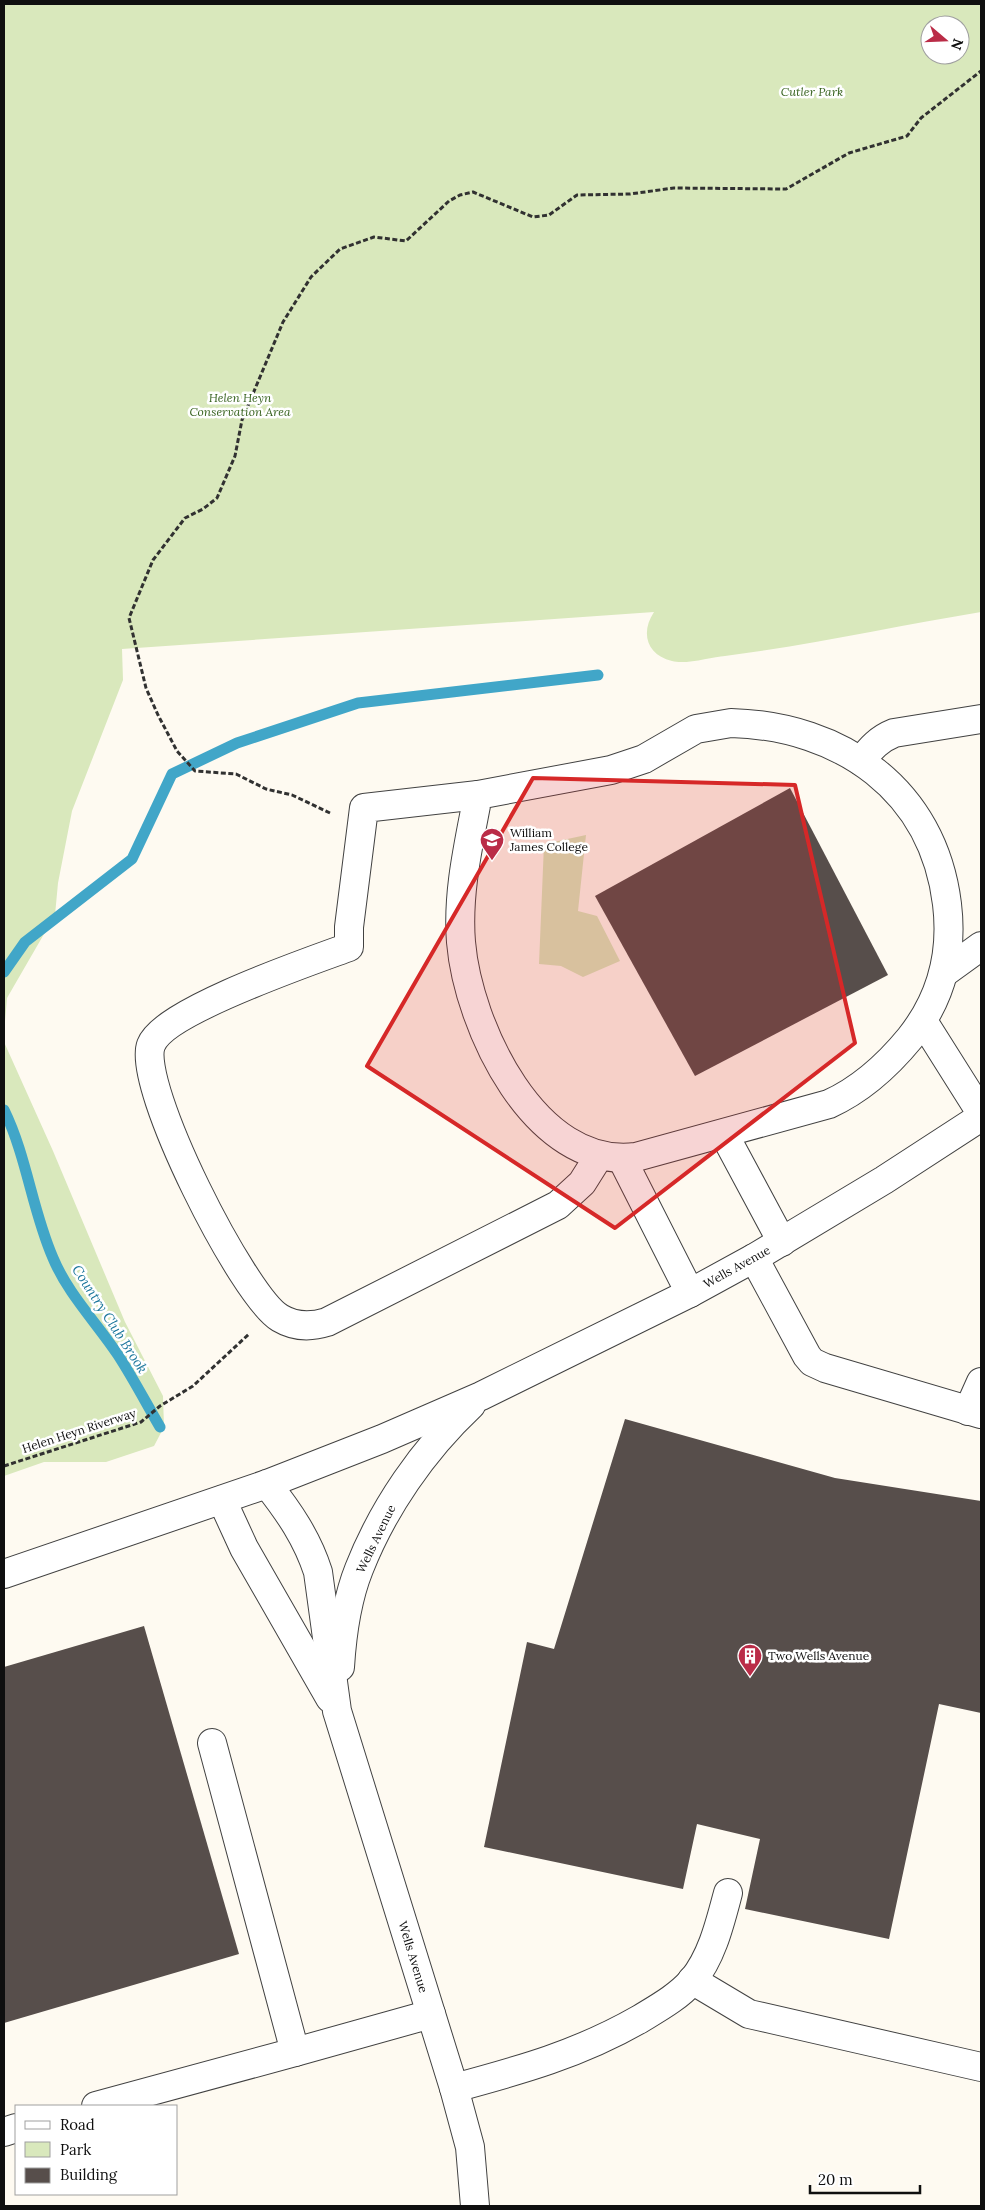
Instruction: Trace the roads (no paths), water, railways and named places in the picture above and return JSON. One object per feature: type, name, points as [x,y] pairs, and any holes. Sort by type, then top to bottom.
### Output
[{"type":"street","points":[[861,761],[874,744],[894,733],[981,719]]},
{"type":"street","points":[[718,724],[749,724],[784,728],[834,747],[861,761],[898,792],[920,819],[928,833],[944,881],[949,917],[944,973],[931,1007],[923,1021],[895,1056],[856,1090],[829,1104],[771,1119],[724,1134],[610,1158],[558,1205],[327,1322],[305,1326],[294,1324],[280,1318],[271,1311],[236,1263],[184,1163],[150,1068],[151,1046],[156,1037],[164,1030],[206,1005],[349,947],[349,926],[364,808],[478,795],[625,766],[657,753],[696,729],[718,724]]},
{"type":"street","points":[[478,795],[462,887],[461,942],[472,998],[492,1049],[517,1092],[549,1127],[563,1138],[610,1158],[690,1293]]},
{"type":"street","points":[[944,973],[981,946]]},
{"type":"street","points":[[923,1021],[981,1112]]},
{"type":"street","name":"Wells Avenue","points":[[4,1574],[266,1484],[382,1439],[481,1396],[690,1293],[754,1258],[884,1180],[981,1118]]},
{"type":"street","points":[[724,1134],[782,1242]]},
{"type":"street","points":[[754,1258],[803,1350],[812,1362],[825,1368],[975,1412],[981,1382]]},
{"type":"street","name":"Wells Avenue","points":[[337,1710],[341,1650],[351,1595],[359,1570],[378,1527],[406,1482],[429,1451],[460,1415],[481,1396]]},
{"type":"street","name":"Wells Avenue","points":[[266,1484],[290,1513],[311,1551],[318,1572],[337,1710],[454,2088],[470,2146],[476,2206]]},
{"type":"street","name":"Wells Avenue","points":[[222,1500],[244,1548],[337,1710]]},
{"type":"street","points":[[212,1742],[295,2052]]},
{"type":"street","points":[[454,2088],[524,2070],[569,2054],[605,2038],[677,1996],[692,1980],[705,1960],[717,1932],[728,1893]]},
{"type":"street","points":[[692,1980],[749,2014],[981,2067]]},
{"type":"street","points":[[100,2105],[431,2014]]},
{"type":"waterway","points":[[4,972],[25,942],[132,859],[172,774],[237,743],[358,703],[598,675]]},
{"type":"waterway","name":"Country Club Brook","points":[[4,1110],[18,1146],[46,1240],[59,1271],[74,1296],[118,1355],[160,1427]]},
{"type":"place","name":"William James College","points":[[492,861]]},
{"type":"place","name":"Two Wells Avenue","points":[[750,1677]]},
{"type":"park label","name":"Cutler Park","points":[[812,92]]},
{"type":"park label","name":"Helen Heyn Conservation Area","points":[[240,405]]}]
